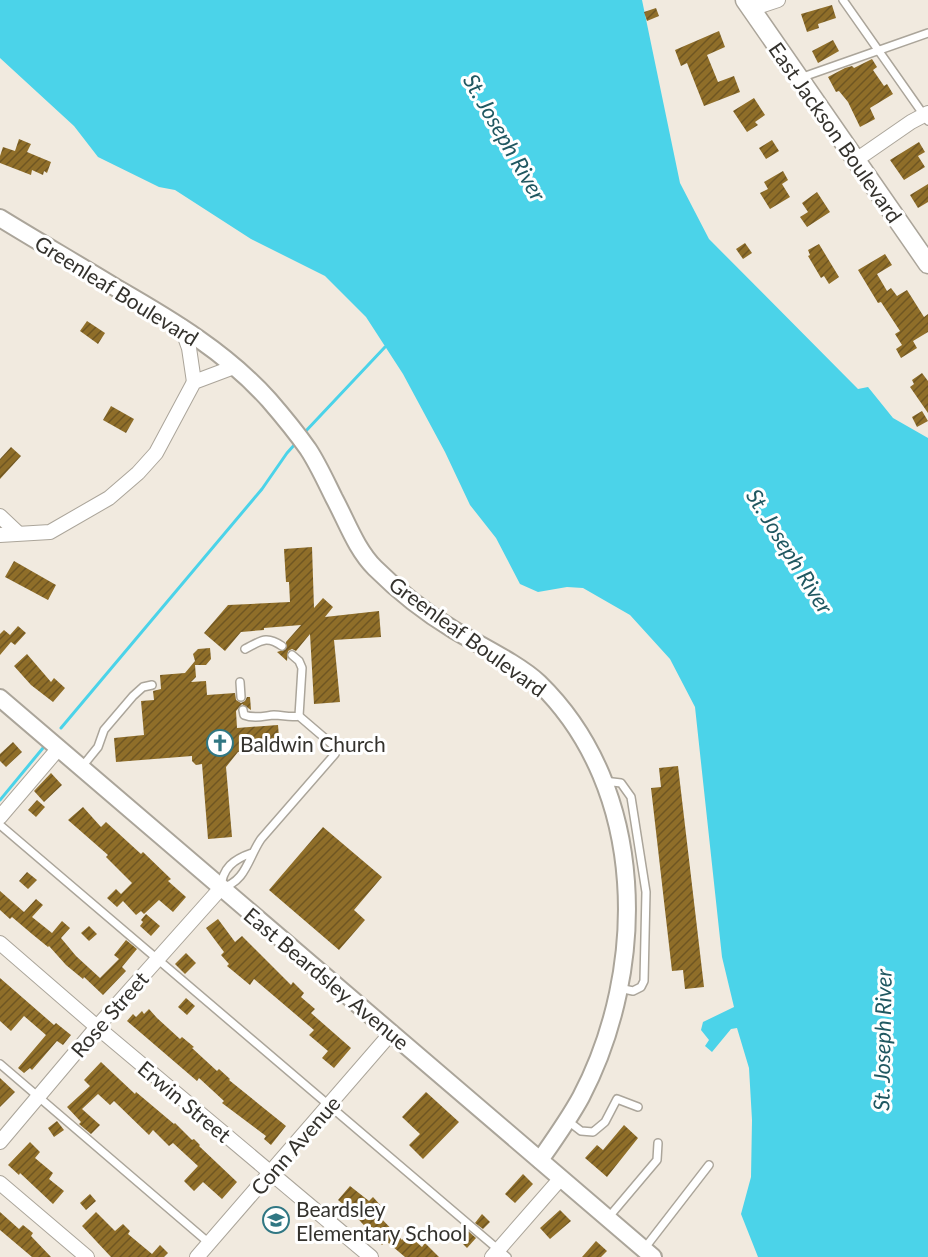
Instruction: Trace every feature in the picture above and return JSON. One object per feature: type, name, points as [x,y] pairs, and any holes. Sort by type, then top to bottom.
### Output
[{"type":"main road","name":"East Jackson Boulevard","points":[[748,5],[928,264]]},
{"type":"street","points":[[748,5],[778,0]]},
{"type":"street","points":[[856,160],[927,116]]},
{"type":"street","name":"Greenleaf Boulevard","points":[[0,218],[181,326],[234,367],[268,399],[308,450],[359,547],[373,567],[410,600],[536,680],[563,709],[587,746],[604,781],[619,830],[627,889],[626,938],[619,988],[602,1047],[581,1097],[540,1160]]},
{"type":"street","points":[[0,534],[50,532],[109,498],[138,473],[156,453],[194,382],[189,348],[181,326]]},
{"type":"street","points":[[194,382],[234,367]]},
{"type":"street","points":[[0,516],[18,533]]},
{"type":"street","name":"East Beardsley Avenue","points":[[0,698],[649,1253]]},
{"type":"street","points":[[0,817],[58,749]]},
{"type":"street","name":"Rose Street","points":[[0,1142],[157,958],[221,888]]},
{"type":"street","name":"Erwin Street","points":[[0,943],[371,1257]]},
{"type":"street","name":"Conn Avenue","points":[[197,1257],[392,1032]]},
{"type":"street","points":[[499,1255],[561,1178]]},
{"type":"street","points":[[0,1183],[87,1257]]},
{"type":"lane","points":[[843,0],[927,116]]},
{"type":"lane","points":[[799,78],[928,33]]},
{"type":"lane","points":[[245,649],[263,639],[274,641],[282,646]]},
{"type":"lane","points":[[292,655],[299,661],[302,668],[299,716]]},
{"type":"lane","points":[[240,682],[242,698]]},
{"type":"lane","points":[[81,768],[98,747],[104,730],[138,690],[152,685]]},
{"type":"lane","points":[[243,710],[244,716],[250,718],[277,715],[287,718],[299,716]]},
{"type":"lane","points":[[252,852],[236,859],[221,876],[221,888],[232,885],[246,870],[252,852],[261,839],[335,754],[334,746],[299,716]]},
{"type":"lane","points":[[604,781],[621,783],[631,796],[646,892],[644,981],[641,987],[633,990],[619,988]]},
{"type":"lane","points":[[0,825],[329,1105],[499,1255]]},
{"type":"lane","points":[[0,1064],[209,1243]]},
{"type":"lane","points":[[566,1120],[581,1131],[593,1132],[605,1122],[617,1099],[638,1107]]},
{"type":"lane","points":[[608,1218],[657,1160],[658,1143]]},
{"type":"lane","points":[[649,1253],[709,1165]]},
{"type":"water","name":"St. Joseph River","points":[[0,0],[642,0],[680,183],[709,239],[858,389],[868,387],[893,418],[928,438],[928,1257],[758,1257],[741,1214],[751,1177],[752,1120],[749,1068],[737,1028],[731,1029],[712,1052],[705,1046],[709,1040],[701,1030],[703,1022],[734,1007],[722,957],[695,707],[670,659],[630,615],[583,588],[567,587],[538,592],[520,584],[496,538],[470,505],[445,452],[403,374],[366,317],[325,276],[251,239],[175,190],[159,187],[98,157],[74,126],[0,58]]},
{"type":"building","points":[[832,5],[836,18],[818,24],[819,28],[807,32],[801,14]]},
{"type":"building","points":[[656,8],[659,16],[647,21],[644,12]]},
{"type":"building","points":[[719,31],[725,47],[707,55],[718,82],[734,76],[740,92],[704,106],[687,63],[681,66],[675,50]]},
{"type":"building","points":[[833,40],[839,51],[818,63],[812,51]]},
{"type":"building","points":[[872,59],[877,67],[873,70],[893,94],[870,108],[875,119],[860,127],[848,102],[839,91],[836,92],[828,77],[845,68],[852,66],[854,68]]},
{"type":"building","points":[[754,98],[765,115],[755,122],[758,125],[747,132],[733,111]]},
{"type":"building","points":[[19,139],[31,144],[27,152],[51,162],[47,173],[44,171],[43,175],[32,170],[31,175],[0,163],[3,147],[15,151]]},
{"type":"building","points":[[772,140],[779,151],[766,159],[759,148]]},
{"type":"building","points":[[919,142],[925,152],[918,156],[925,167],[904,180],[890,160]]},
{"type":"building","points":[[783,171],[788,180],[782,184],[790,197],[770,209],[760,193],[768,189],[764,182]]},
{"type":"building","points":[[928,184],[928,202],[918,208],[910,195]]},
{"type":"building","points":[[817,192],[830,212],[807,227],[800,217],[808,212],[802,203]]},
{"type":"building","points":[[745,243],[752,253],[743,259],[736,249]]},
{"type":"building","points":[[819,244],[839,277],[829,284],[824,276],[821,278],[808,256],[810,255],[808,250]]},
{"type":"building","points":[[885,254],[892,265],[877,274],[887,291],[891,288],[897,296],[907,290],[924,317],[928,314],[928,332],[913,341],[917,348],[901,358],[896,349],[902,345],[895,334],[900,331],[881,302],[878,303],[858,270]]},
{"type":"building","points":[[87,321],[105,333],[98,344],[80,331]]},
{"type":"building","points":[[922,373],[928,381],[928,413],[910,387],[914,384],[912,380]]},
{"type":"building","points":[[111,406],[134,419],[126,433],[103,420]]},
{"type":"building","points":[[922,411],[928,421],[917,427],[912,417]]},
{"type":"building","points":[[11,447],[21,456],[0,479],[0,459]]},
{"type":"building","points":[[312,547],[314,608],[323,598],[333,607],[325,617],[379,611],[381,637],[334,640],[340,702],[314,704],[310,634],[296,651],[292,649],[288,651],[287,661],[277,652],[286,649],[286,642],[301,625],[241,632],[225,651],[204,633],[228,605],[290,602],[284,549]]},
{"type":"building","points":[[14,561],[56,585],[48,600],[5,577]]},
{"type":"building","points":[[18,626],[26,633],[15,645],[11,642],[0,655],[0,634],[4,630],[10,635]]},
{"type":"building","points":[[210,648],[211,659],[206,665],[195,665],[196,677],[191,682],[206,681],[207,695],[235,693],[236,700],[241,703],[250,697],[251,710],[242,704],[236,711],[237,728],[278,725],[280,749],[238,752],[226,767],[232,837],[208,839],[202,764],[196,765],[192,761],[192,756],[116,762],[114,738],[144,735],[141,701],[154,700],[153,691],[161,689],[160,675],[185,673],[195,661],[193,654],[198,649]]},
{"type":"building","points":[[27,654],[51,682],[54,678],[65,688],[53,702],[31,685],[14,666]]},
{"type":"building","points":[[13,742],[22,752],[6,767],[0,761],[0,754]]},
{"type":"building","points":[[678,766],[704,987],[685,989],[683,970],[672,971],[651,788],[661,787],[659,768]]},
{"type":"building","points":[[51,773],[62,785],[44,802],[34,791]]},
{"type":"building","points":[[37,800],[45,807],[36,817],[28,810]]},
{"type":"building","points":[[83,807],[101,827],[106,822],[141,854],[143,852],[171,879],[168,881],[186,897],[173,912],[159,900],[144,914],[141,911],[136,915],[123,901],[117,907],[107,898],[116,889],[121,894],[132,883],[106,857],[108,855],[68,820]]},
{"type":"building","points":[[323,827],[382,877],[354,910],[365,920],[339,950],[269,890]]},
{"type":"building","points":[[27,872],[37,880],[28,889],[19,881]]},
{"type":"building","points":[[0,891],[24,912],[36,899],[43,905],[32,917],[52,933],[62,921],[70,928],[61,938],[76,956],[100,978],[119,959],[114,955],[126,940],[137,949],[122,967],[126,971],[103,995],[84,977],[83,979],[66,965],[49,946],[0,910]]},
{"type":"building","points":[[146,914],[160,926],[151,936],[140,926]]},
{"type":"building","points":[[218,919],[235,942],[242,936],[291,985],[293,982],[304,993],[301,997],[315,1009],[311,1013],[351,1048],[334,1068],[322,1058],[328,1051],[309,1035],[314,1030],[254,979],[250,985],[227,966],[229,964],[221,955],[224,952],[206,928]]},
{"type":"building","points":[[89,926],[97,934],[89,941],[81,933]]},
{"type":"building","points":[[186,953],[196,963],[185,974],[175,964]]},
{"type":"building","points":[[0,978],[54,1025],[56,1023],[71,1035],[63,1045],[57,1041],[32,1070],[30,1068],[24,1073],[18,1068],[46,1035],[24,1016],[11,1031],[0,1021]]},
{"type":"building","points":[[186,998],[195,1006],[187,1015],[178,1007]]},
{"type":"building","points":[[149,1009],[180,1039],[182,1037],[194,1047],[192,1048],[217,1071],[219,1069],[229,1080],[286,1126],[271,1145],[264,1139],[266,1136],[222,1103],[224,1101],[199,1078],[197,1081],[127,1021],[133,1014],[136,1017],[142,1011],[144,1014]]},
{"type":"building","points":[[101,1062],[135,1094],[136,1092],[175,1123],[192,1140],[194,1139],[237,1182],[222,1199],[203,1182],[194,1191],[184,1181],[198,1166],[173,1143],[169,1146],[153,1130],[149,1135],[114,1101],[110,1105],[98,1094],[82,1109],[100,1125],[91,1134],[79,1124],[81,1122],[67,1107],[90,1086],[84,1080]]},
{"type":"building","points":[[0,1078],[15,1092],[0,1107]]},
{"type":"building","points":[[426,1092],[459,1122],[423,1159],[409,1145],[420,1134],[402,1117]]},
{"type":"building","points":[[57,1121],[64,1130],[54,1137],[48,1128]]},
{"type":"building","points":[[624,1125],[638,1138],[607,1177],[585,1158],[597,1145],[603,1150]]},
{"type":"building","points":[[30,1142],[40,1152],[35,1158],[53,1173],[49,1179],[64,1191],[53,1204],[20,1173],[19,1175],[8,1165]]},
{"type":"building","points":[[523,1174],[533,1184],[515,1203],[505,1194]]},
{"type":"building","points":[[350,1186],[369,1201],[373,1197],[382,1207],[376,1213],[402,1240],[407,1234],[422,1247],[425,1243],[439,1257],[405,1257],[386,1241],[382,1245],[338,1200]]},
{"type":"building","points":[[90,1194],[96,1201],[86,1210],[80,1203]]},
{"type":"building","points":[[560,1210],[571,1221],[550,1239],[540,1228]]},
{"type":"building","points":[[0,1212],[19,1229],[23,1225],[33,1233],[31,1236],[51,1257],[32,1257],[0,1230]]},
{"type":"building","points":[[96,1212],[115,1231],[123,1224],[130,1231],[128,1234],[152,1254],[160,1245],[168,1253],[164,1257],[111,1257],[82,1226]]},
{"type":"building","points":[[482,1214],[490,1222],[483,1229],[475,1223]]},
{"type":"building","points":[[468,1231],[476,1238],[467,1248],[459,1240]]},
{"type":"building","points":[[596,1241],[607,1251],[601,1257],[582,1257]]},
{"type":"waterway","points":[[304,433],[385,347]]},
{"type":"waterway","points":[[61,728],[262,489],[296,443]]},
{"type":"waterway","points":[[0,800],[43,748]]},
{"type":"place","name":"Baldwin Church","points":[[220,743]]},
{"type":"place","name":"Beardsley Elementary School","points":[[276,1220]]}]
